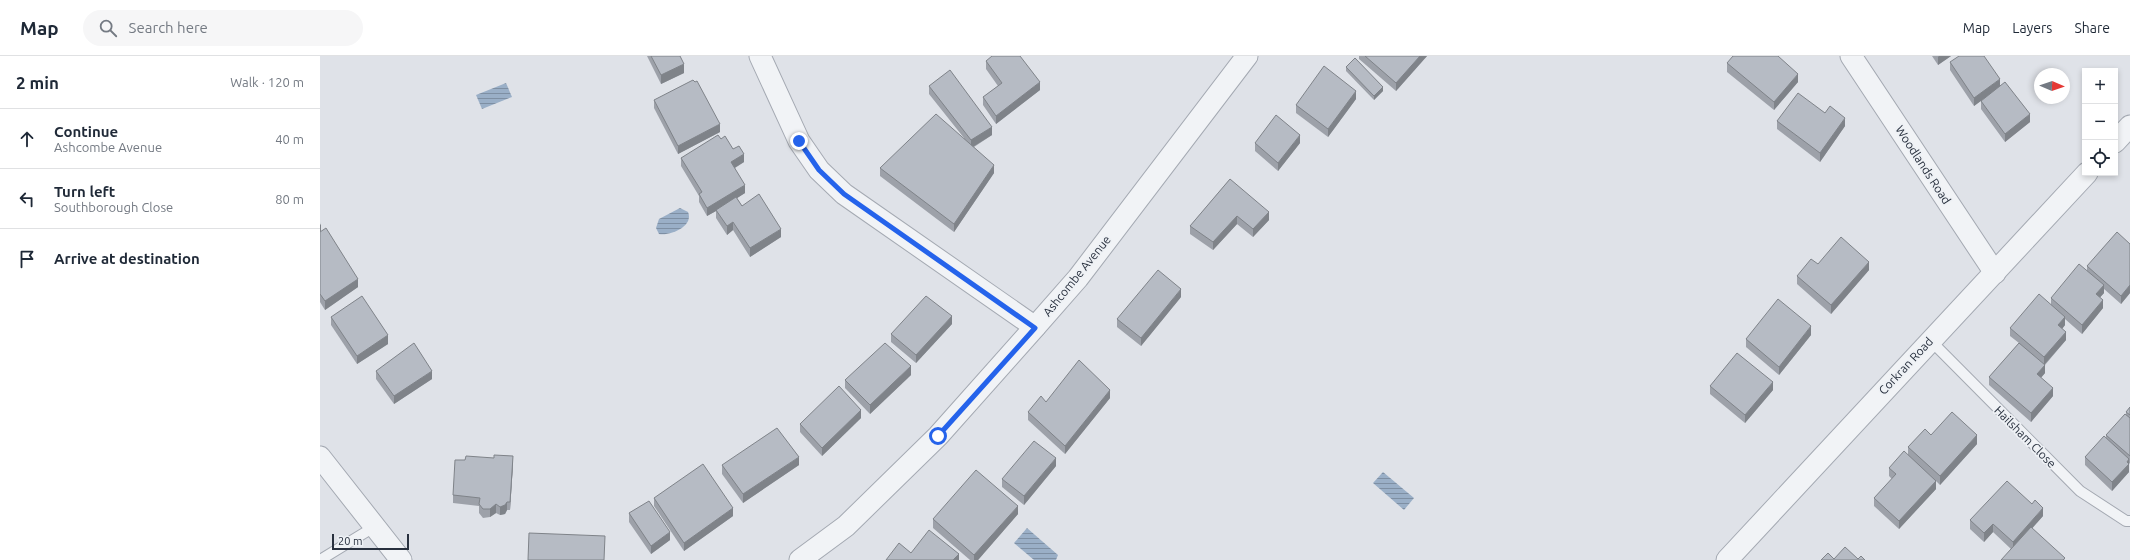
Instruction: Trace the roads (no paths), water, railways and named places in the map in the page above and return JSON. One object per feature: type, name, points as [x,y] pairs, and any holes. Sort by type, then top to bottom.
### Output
[{"type":"street","points":[[760,56],[799,141],[819,170],[844,194],[1035,328]]},
{"type":"street","name":"Ashcombe Avenue","points":[[800,560],[846,526],[938,436],[1035,328],[1078,278],[1247,56]]},
{"type":"street","name":"Woodlands Road","points":[[1851,56],[1995,273]]},
{"type":"street","points":[[2117,140],[2130,126]]},
{"type":"street","name":"Corkran Road","points":[[1727,560],[1930,340],[1995,273],[2084,176]]},
{"type":"street","points":[[320,457],[401,560]]},
{"type":"lane","name":"Hailsham Close","points":[[1930,340],[2080,491],[2126,521],[2130,521]]},
{"type":"lane","points":[[320,560],[374,527]]},
{"type":"water","points":[[506,83],[512,97],[482,109],[476,95]]},
{"type":"water","points":[[680,208],[688,212],[688,222],[685,226],[675,232],[659,234],[656,228],[659,219]]},
{"type":"water","points":[[1383,472],[1414,498],[1404,510],[1373,483]]},
{"type":"water","points":[[1027,528],[1058,555],[1056,560],[1034,560],[1014,543]]}]
